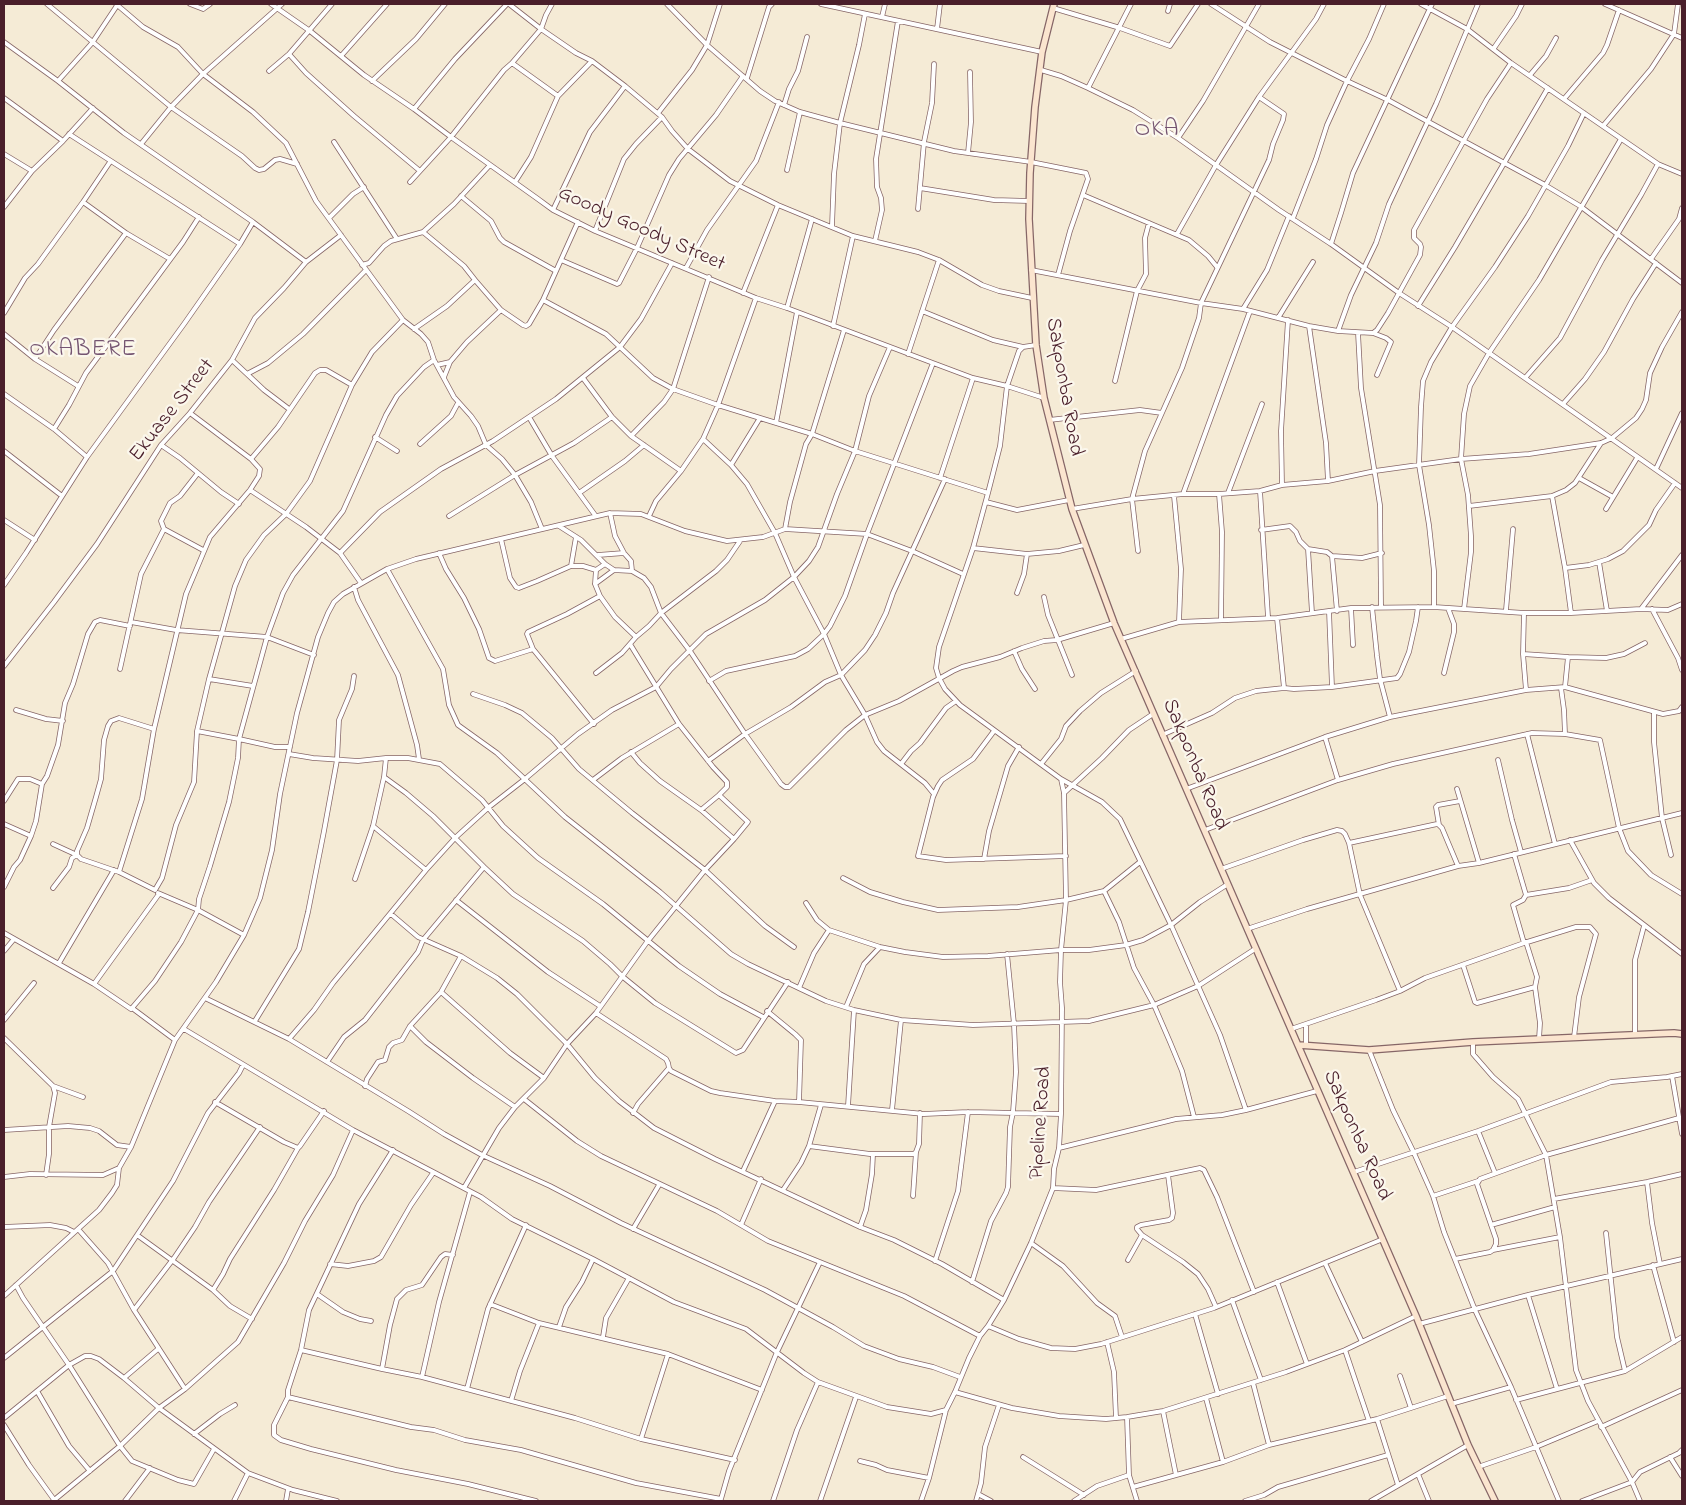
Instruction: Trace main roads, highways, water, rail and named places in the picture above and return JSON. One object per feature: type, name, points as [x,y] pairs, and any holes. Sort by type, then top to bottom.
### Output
[{"type":"main road","name":"Sakponba Road","points":[[1054,6],[1042,52],[1031,162],[1029,201],[1031,270],[1036,345],[1044,398],[1069,500],[1114,623],[1383,1239],[1468,1445],[1494,1501]]},
{"type":"main road","points":[[1299,1045],[1369,1050],[1473,1042],[1682,1034]]},
{"type":"district","name":"OKA","points":[[1157,131]]},
{"type":"district","name":"OKABERE","points":[[83,351]]}]
